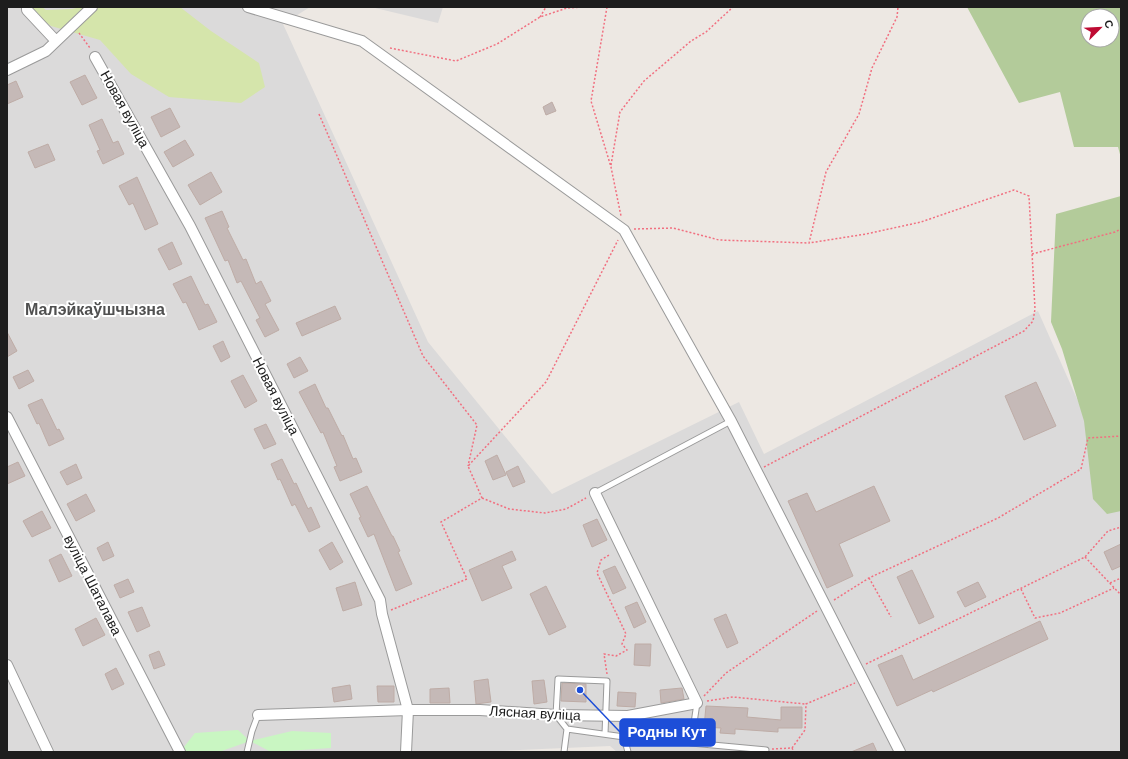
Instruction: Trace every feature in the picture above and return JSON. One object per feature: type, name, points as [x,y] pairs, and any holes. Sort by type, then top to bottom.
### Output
[{"type":"street","points":[[26,7],[27,10],[56,41]]},
{"type":"street","points":[[7,70],[46,51],[92,7]]},
{"type":"street","points":[[248,7],[362,41],[624,230],[731,421],[900,752]]},
{"type":"street","name":"Новая вуліца","points":[[95,57],[190,226],[380,600],[382,614],[408,710],[406,752]]},
{"type":"street","name":"вуліца Шаталава","points":[[7,417],[180,752]]},
{"type":"street","points":[[595,493],[698,703]]},
{"type":"street","points":[[7,665],[48,752]]},
{"type":"street","name":"Лясная вуліца","points":[[258,715],[408,710],[480,710],[556,715],[628,716],[698,703]]},
{"type":"lane","points":[[595,493],[731,421]]},
{"type":"lane","points":[[564,752],[566,729],[556,715],[558,679],[607,681],[605,734]]},
{"type":"lane","points":[[698,703],[691,743],[766,750]]},
{"type":"lane","points":[[247,752],[258,715]]},
{"type":"lane","points":[[566,729],[624,737],[628,752]]},
{"type":"lane","points":[[726,752],[727,746]]},
{"type":"path","points":[[540,17],[546,7]]},
{"type":"path","points":[[389,48],[456,61],[496,44],[540,17],[567,8],[582,7]]},
{"type":"path","points":[[468,466],[546,382],[624,230],[611,167],[591,101],[607,7]]},
{"type":"path","points":[[611,167],[620,112],[644,81],[691,40],[706,32],[732,7]]},
{"type":"path","points":[[809,243],[826,172],[859,114],[872,68],[897,16],[898,7]]},
{"type":"path","points":[[73,25],[95,57]]},
{"type":"path","points":[[319,114],[423,356],[477,425],[468,466],[482,498],[509,509],[545,513],[566,509],[595,493]]},
{"type":"path","points":[[624,230],[673,228],[720,240],[809,243],[866,234],[921,222],[1014,190],[1029,196],[1035,309],[1033,321],[1024,331],[756,472]]},
{"type":"path","points":[[1032,254],[1115,232],[1121,229]]},
{"type":"path","points":[[698,703],[726,673],[869,578],[998,518],[1081,469],[1088,438],[1121,436]]},
{"type":"path","points":[[382,614],[467,579],[441,522],[482,498]]},
{"type":"path","points":[[857,669],[1085,557],[1108,531],[1121,528]]},
{"type":"path","points":[[607,681],[604,654],[616,656],[627,650],[622,644],[626,634],[597,573],[601,560],[609,555]]},
{"type":"path","points":[[1085,557],[1121,595]]},
{"type":"path","points":[[869,578],[891,617]]},
{"type":"path","points":[[1110,584],[1121,578]]},
{"type":"path","points":[[1021,588],[1034,618],[1060,613],[1114,588]]},
{"type":"path","points":[[698,703],[733,697],[806,704],[862,680]]},
{"type":"path","points":[[766,750],[792,748],[805,730],[806,704]]},
{"type":"path","points":[[792,748],[794,752]]},
{"type":"shaded area","points":[[7,7],[310,7],[283,24],[428,342],[552,494],[739,402],[764,454],[1038,311],[1121,498],[1121,752],[617,752],[610,746],[473,752],[219,752],[198,745],[172,752],[7,752]]},
{"type":"shaded area","points":[[371,7],[443,7],[438,23]]},
{"type":"green space","points":[[24,7],[42,7],[46,10],[72,9],[81,7],[180,7],[211,31],[259,63],[265,87],[241,103],[169,97],[131,74],[100,40],[51,26]]},
{"type":"green space","points":[[967,7],[1121,7],[1121,158],[1118,147],[1074,147],[1060,92],[1019,103]]},
{"type":"green space","points":[[1121,196],[1121,511],[1107,514],[1093,499],[1084,421],[1062,349],[1051,322],[1056,214]]},
{"type":"green space","points":[[238,730],[250,741],[219,752],[180,752],[195,733]]},
{"type":"green space","points":[[292,731],[331,733],[331,748],[271,752],[250,741]]},
{"type":"building","points":[[85,75],[97,98],[82,105],[70,82]]},
{"type":"building","points":[[16,81],[23,97],[7,104],[7,85]]},
{"type":"building","points":[[552,102],[556,111],[546,115],[543,107]]},
{"type":"building","points":[[170,108],[180,127],[161,137],[151,117]]},
{"type":"building","points":[[102,119],[113,143],[118,141],[124,154],[103,164],[97,151],[100,150],[89,125]]},
{"type":"building","points":[[185,140],[194,155],[173,167],[164,152]]},
{"type":"building","points":[[48,144],[55,160],[35,168],[28,152]]},
{"type":"building","points":[[211,172],[222,192],[200,205],[188,185]]},
{"type":"building","points":[[137,177],[158,224],[145,230],[133,203],[129,205],[119,186]]},
{"type":"building","points":[[222,211],[229,227],[227,228],[243,260],[246,259],[256,284],[261,281],[271,301],[265,304],[279,330],[265,337],[256,320],[260,318],[241,281],[237,283],[228,260],[225,261],[205,218]]},
{"type":"building","points":[[172,242],[182,264],[169,270],[158,249]]},
{"type":"building","points":[[191,276],[205,305],[208,304],[217,322],[199,330],[186,302],[183,303],[173,284]]},
{"type":"building","points":[[335,306],[341,319],[302,336],[296,323]]},
{"type":"building","points":[[7,332],[17,351],[7,357]]},
{"type":"building","points":[[223,341],[230,357],[221,362],[213,346]]},
{"type":"building","points":[[300,357],[308,371],[294,378],[287,364]]},
{"type":"building","points":[[28,370],[34,381],[19,389],[13,377]]},
{"type":"building","points":[[243,375],[257,401],[245,408],[231,381]]},
{"type":"building","points":[[1036,382],[1056,426],[1024,440],[1005,396]]},
{"type":"building","points":[[315,384],[326,408],[328,408],[342,436],[343,435],[353,459],[356,458],[362,472],[340,481],[334,467],[337,466],[323,432],[321,433],[299,392]]},
{"type":"building","points":[[42,399],[57,430],[59,429],[64,439],[49,446],[39,423],[37,424],[28,405]]},
{"type":"building","points":[[266,424],[276,444],[264,449],[254,429]]},
{"type":"building","points":[[497,455],[506,475],[493,480],[485,461]]},
{"type":"building","points":[[282,459],[294,484],[296,483],[308,509],[311,507],[320,527],[309,532],[295,504],[292,506],[280,479],[278,480],[271,464]]},
{"type":"building","points":[[18,462],[25,476],[7,484],[7,467]]},
{"type":"building","points":[[76,464],[82,478],[67,485],[60,472]]},
{"type":"building","points":[[518,466],[525,482],[513,487],[506,472]]},
{"type":"building","points":[[367,486],[400,551],[398,552],[412,584],[396,591],[374,534],[368,537],[359,518],[361,517],[350,494]]},
{"type":"building","points":[[874,486],[890,521],[839,544],[853,576],[827,588],[788,501],[807,493],[816,512]]},
{"type":"building","points":[[86,494],[95,511],[76,521],[67,504]]},
{"type":"building","points":[[42,511],[51,528],[32,537],[23,521]]},
{"type":"building","points":[[597,519],[607,540],[592,547],[583,525]]},
{"type":"building","points":[[108,542],[114,556],[103,561],[97,548]]},
{"type":"building","points":[[332,542],[343,562],[330,570],[319,550]]},
{"type":"building","points":[[1121,544],[1121,566],[1112,570],[1104,552]]},
{"type":"building","points":[[512,551],[516,560],[502,566],[512,588],[482,601],[469,570]]},
{"type":"building","points":[[61,554],[72,576],[59,582],[49,560]]},
{"type":"building","points":[[615,566],[626,588],[613,594],[603,571]]},
{"type":"building","points":[[912,570],[934,617],[919,624],[897,577]]},
{"type":"building","points":[[128,579],[134,592],[120,598],[114,585]]},
{"type":"building","points":[[355,582],[362,605],[343,611],[336,588]]},
{"type":"building","points":[[978,582],[986,597],[965,607],[957,592]]},
{"type":"building","points":[[546,586],[566,627],[549,635],[530,594]]},
{"type":"building","points":[[637,602],[646,622],[634,628],[625,607]]},
{"type":"building","points":[[142,607],[150,626],[137,632],[128,612]]},
{"type":"building","points":[[726,614],[738,643],[727,648],[714,619]]},
{"type":"building","points":[[96,618],[105,635],[83,646],[75,629]]},
{"type":"building","points":[[1040,621],[1048,639],[933,692],[932,690],[897,706],[878,665],[902,655],[913,680]]},
{"type":"building","points":[[635,644],[651,644],[650,666],[634,665]]},
{"type":"building","points":[[159,651],[165,665],[154,669],[149,655]]},
{"type":"building","points":[[116,668],[124,684],[112,690],[105,674]]},
{"type":"building","points":[[488,679],[491,702],[476,704],[474,681]]},
{"type":"building","points":[[544,680],[547,702],[534,704],[532,681]]},
{"type":"building","points":[[562,683],[586,684],[586,702],[561,701]]},
{"type":"building","points":[[350,685],[352,699],[334,702],[332,688]]},
{"type":"building","points":[[377,686],[394,686],[394,702],[378,702]]},
{"type":"building","points":[[449,688],[450,703],[430,703],[430,689]]},
{"type":"building","points":[[682,688],[684,699],[661,703],[660,690]]},
{"type":"building","points":[[618,692],[636,693],[635,707],[617,706]]},
{"type":"building","points":[[706,706],[748,708],[747,717],[781,720],[781,707],[802,707],[802,728],[778,728],[778,732],[735,729],[735,734],[720,733],[721,728],[704,727]]},
{"type":"building","points":[[873,743],[877,752],[851,752]]},
{"type":"place","name":"Родны Кут","points":[[580,690]]},
{"type":"district","name":"Малэйкаўшчызна","points":[[95,309]]}]
